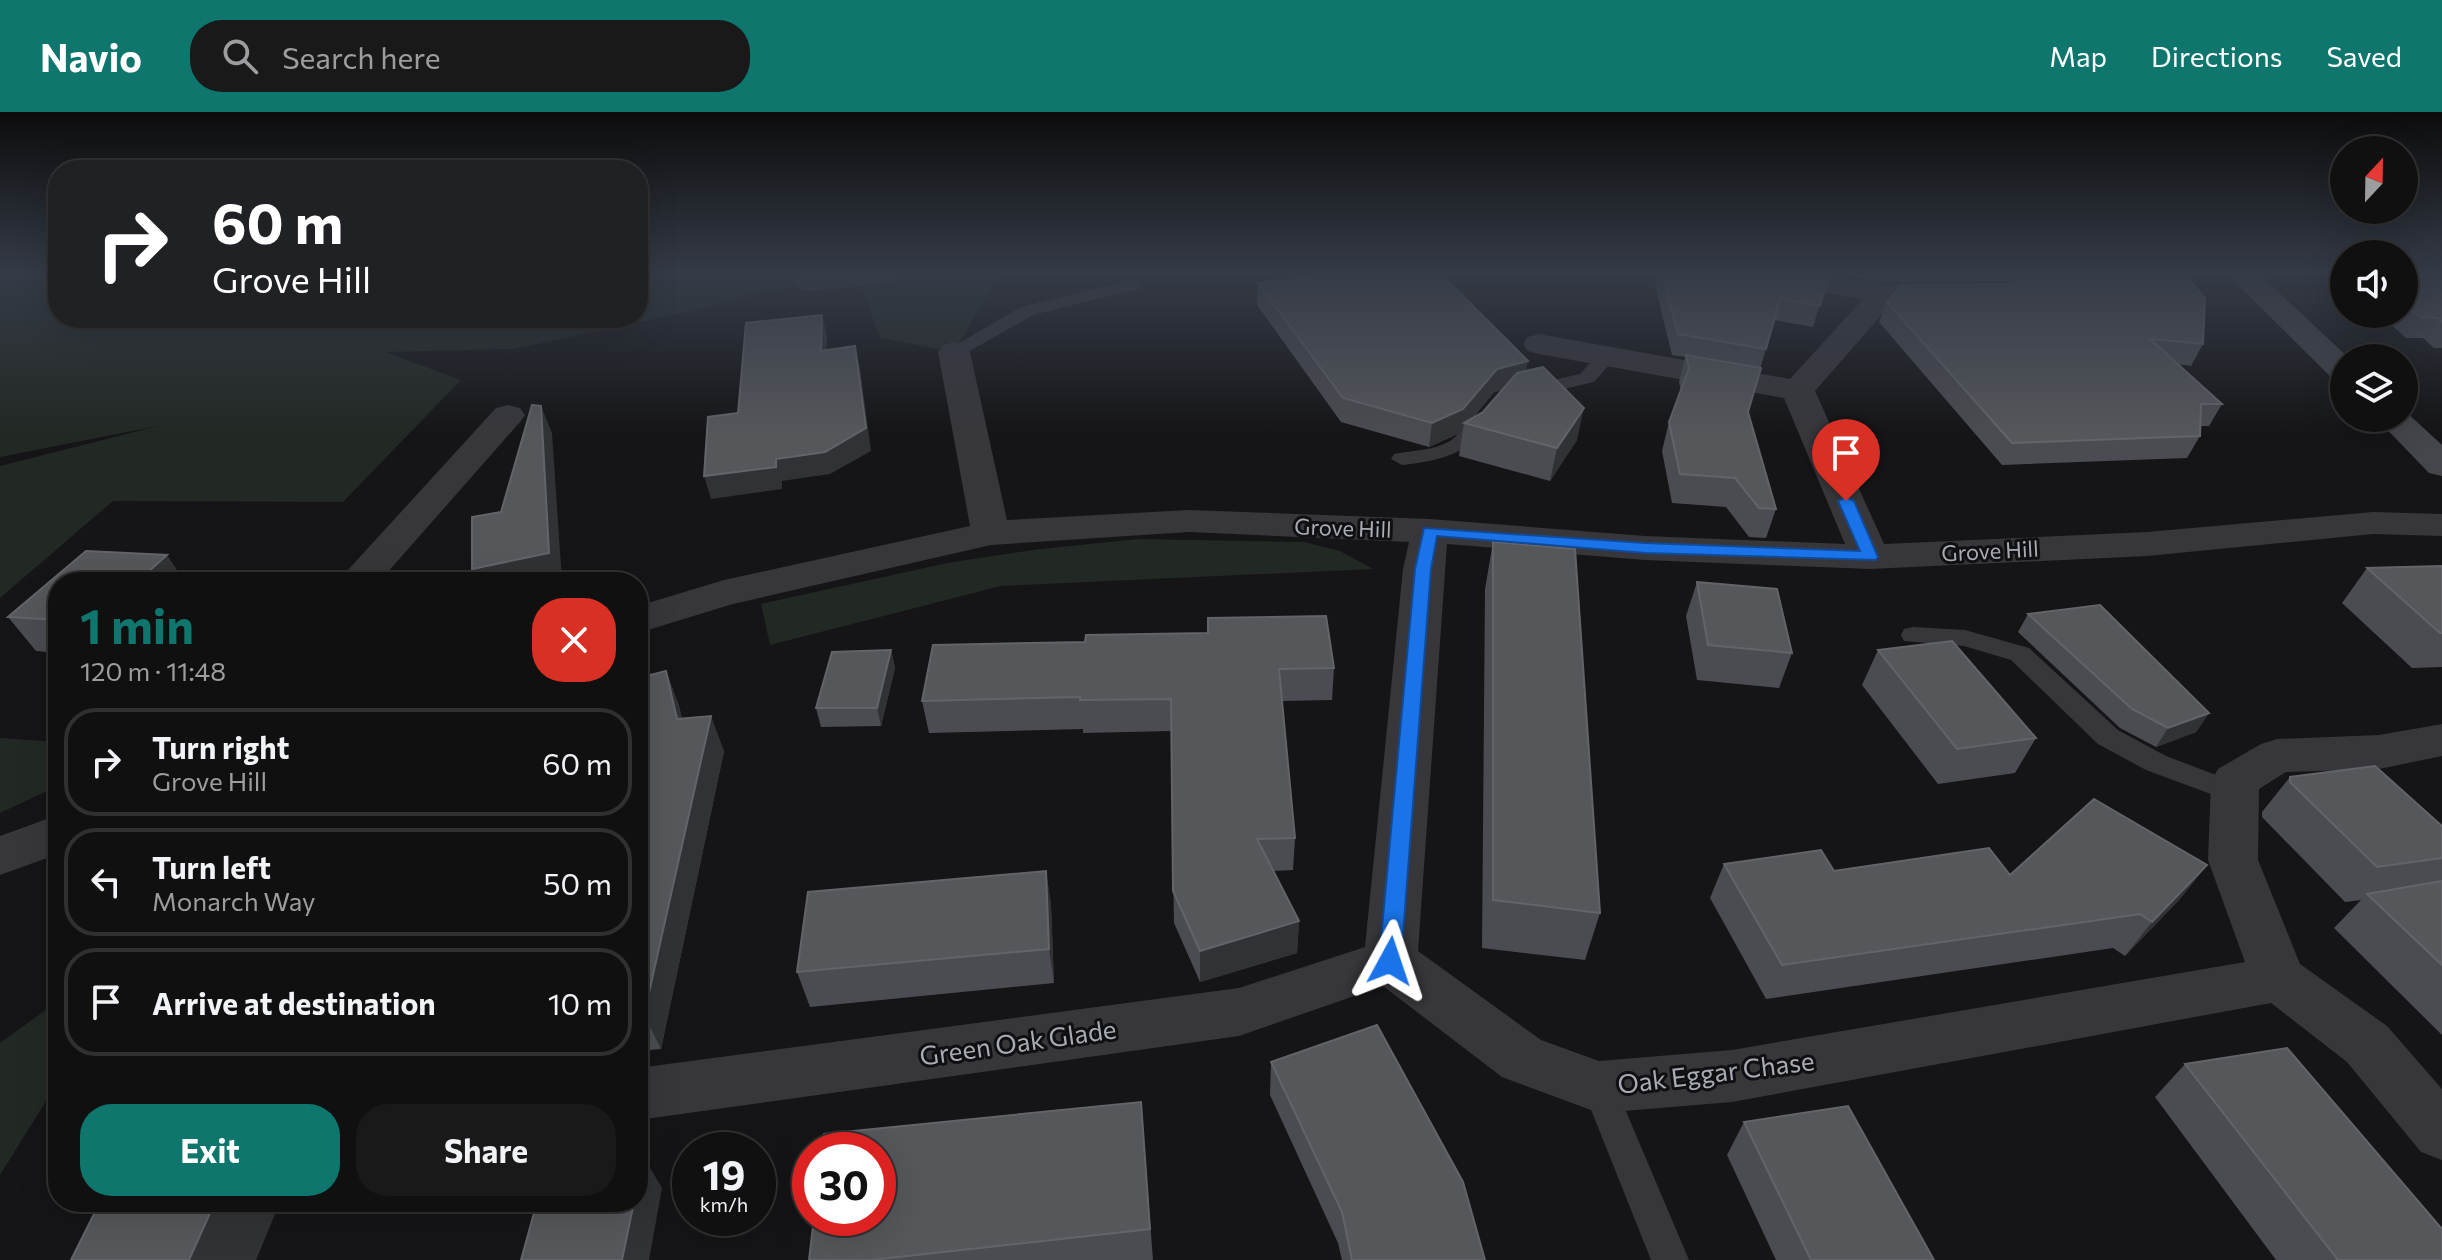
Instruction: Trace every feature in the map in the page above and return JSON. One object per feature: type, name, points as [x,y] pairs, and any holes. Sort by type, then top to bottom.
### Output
[{"type":"street","points":[[1798,390],[1854,328]]},
{"type":"street","points":[[2298,328],[2330,358]]},
{"type":"street","points":[[1539,344],[1798,390]]},
{"type":"street","points":[[954,352],[991,533]]},
{"type":"street","points":[[1798,390],[1870,557]]},
{"type":"street","points":[[366,572],[508,415]]},
{"type":"street","points":[[2408,432],[2442,465]]},
{"type":"street","name":"Grove Hill","points":[[648,617],[724,593],[991,533],[1189,521],[1430,531],[1645,548],[1870,557],[2147,544],[2373,523],[2442,525]]},
{"type":"street","points":[[1390,961],[1423,569],[1430,531]]},
{"type":"street","points":[[2442,740],[2379,752],[2277,756],[2235,781],[2233,860],[2279,979],[2367,1044],[2442,1132]]},
{"type":"street","points":[[0,856],[48,838]]},
{"type":"street","name":"Oak Eggar Chase","points":[[1390,961],[1522,1059],[1599,1087],[1732,1076],[2279,979]]},
{"type":"street","name":"Green Oak Glade","points":[[648,1093],[1239,1012],[1390,961]]},
{"type":"lane","points":[[954,352],[997,328]]},
{"type":"lane","points":[[1402,459],[1440,455],[1469,439],[1499,403],[1587,378],[1607,356]]},
{"type":"lane","points":[[1913,635],[1965,638],[2020,654],[2108,737],[2156,763],[2235,793]]},
{"type":"lane","points":[[1599,1087],[1670,1260]]},
{"type":"shaded area","points":[[0,328],[317,328],[330,333],[320,328],[613,328],[514,349],[385,352],[461,380],[343,502],[113,501],[0,598],[0,466],[158,426],[0,457]]},
{"type":"shaded area","points":[[876,328],[968,328],[954,352],[880,338]]},
{"type":"shaded area","points":[[1139,539],[1304,542],[1340,551],[1373,569],[1001,586],[770,645],[761,604],[947,563]]},
{"type":"shaded area","points":[[0,738],[48,741],[48,791],[0,813]]},
{"type":"shaded area","points":[[48,1008],[48,1098],[0,1175],[0,1043]]},
{"type":"building","points":[[746,328],[822,328],[821,351],[855,346],[866,428],[825,452],[776,459],[776,467],[704,476],[708,417],[738,413]]},
{"type":"building","points":[[1291,328],[1495,328],[1528,361],[1497,369],[1463,409],[1432,423],[1343,398]]},
{"type":"building","points":[[1676,328],[1772,328],[1766,349],[1678,334]]},
{"type":"building","points":[[1910,328],[2204,328],[2203,344],[2150,339],[2222,404],[2201,404],[2200,436],[2012,443]]},
{"type":"building","points":[[1686,355],[1761,368],[1748,412],[1776,509],[1759,508],[1735,478],[1680,474],[1669,422],[1689,368]]},
{"type":"building","points":[[1543,367],[1584,408],[1557,448],[1464,423],[1483,412],[1517,373]]},
{"type":"building","points":[[532,405],[541,406],[549,553],[472,569],[472,517],[501,512]]},
{"type":"building","points":[[1493,542],[1575,549],[1600,913],[1493,900]]},
{"type":"building","points":[[86,551],[167,555],[148,572],[61,572]]},
{"type":"building","points":[[2442,566],[2442,633],[2367,568]]},
{"type":"building","points":[[1697,582],[1777,589],[1792,653],[1708,645]]},
{"type":"building","points":[[48,583],[48,619],[8,617]]},
{"type":"building","points":[[2100,605],[2209,713],[2168,728],[2132,709],[2028,614]]},
{"type":"building","points":[[1326,616],[1334,668],[1279,669],[1295,838],[1257,839],[1299,921],[1200,951],[1173,891],[1171,699],[1080,700],[1080,697],[922,701],[933,645],[1085,642],[1086,635],[1208,633],[1208,618]]},
{"type":"building","points":[[1952,641],[2036,738],[1957,749],[1878,650]]},
{"type":"building","points":[[891,650],[877,708],[816,708],[832,652]]},
{"type":"building","points":[[666,671],[677,719],[711,716],[648,997],[648,676]]},
{"type":"building","points":[[2375,766],[2442,826],[2442,858],[2377,867],[2290,782],[2290,777]]},
{"type":"building","points":[[2094,799],[2207,865],[2152,922],[2140,914],[1782,965],[1724,864],[1821,850],[1834,871],[1989,848],[2010,875]]},
{"type":"building","points":[[1046,871],[1049,949],[797,972],[808,892]]},
{"type":"building","points":[[2442,881],[2442,965],[2367,894]]},
{"type":"building","points":[[1377,1025],[1463,1182],[1485,1260],[1352,1260],[1342,1212],[1271,1062]]},
{"type":"building","points":[[2287,1048],[2442,1229],[2442,1260],[2338,1260],[2185,1064]]},
{"type":"building","points":[[1141,1102],[1150,1229],[871,1260],[809,1260],[812,1236],[896,1236],[896,1132],[844,1132]]},
{"type":"building","points":[[1848,1106],[1934,1260],[1811,1260],[1744,1122]]},
{"type":"building","points":[[95,1212],[211,1212],[189,1260],[71,1260]]},
{"type":"building","points":[[534,1212],[632,1212],[622,1260],[521,1260]]},
{"type":"route","points":[[1390,961],[1423,569],[1430,531],[1645,548],[1870,557],[1846,501]]}]
